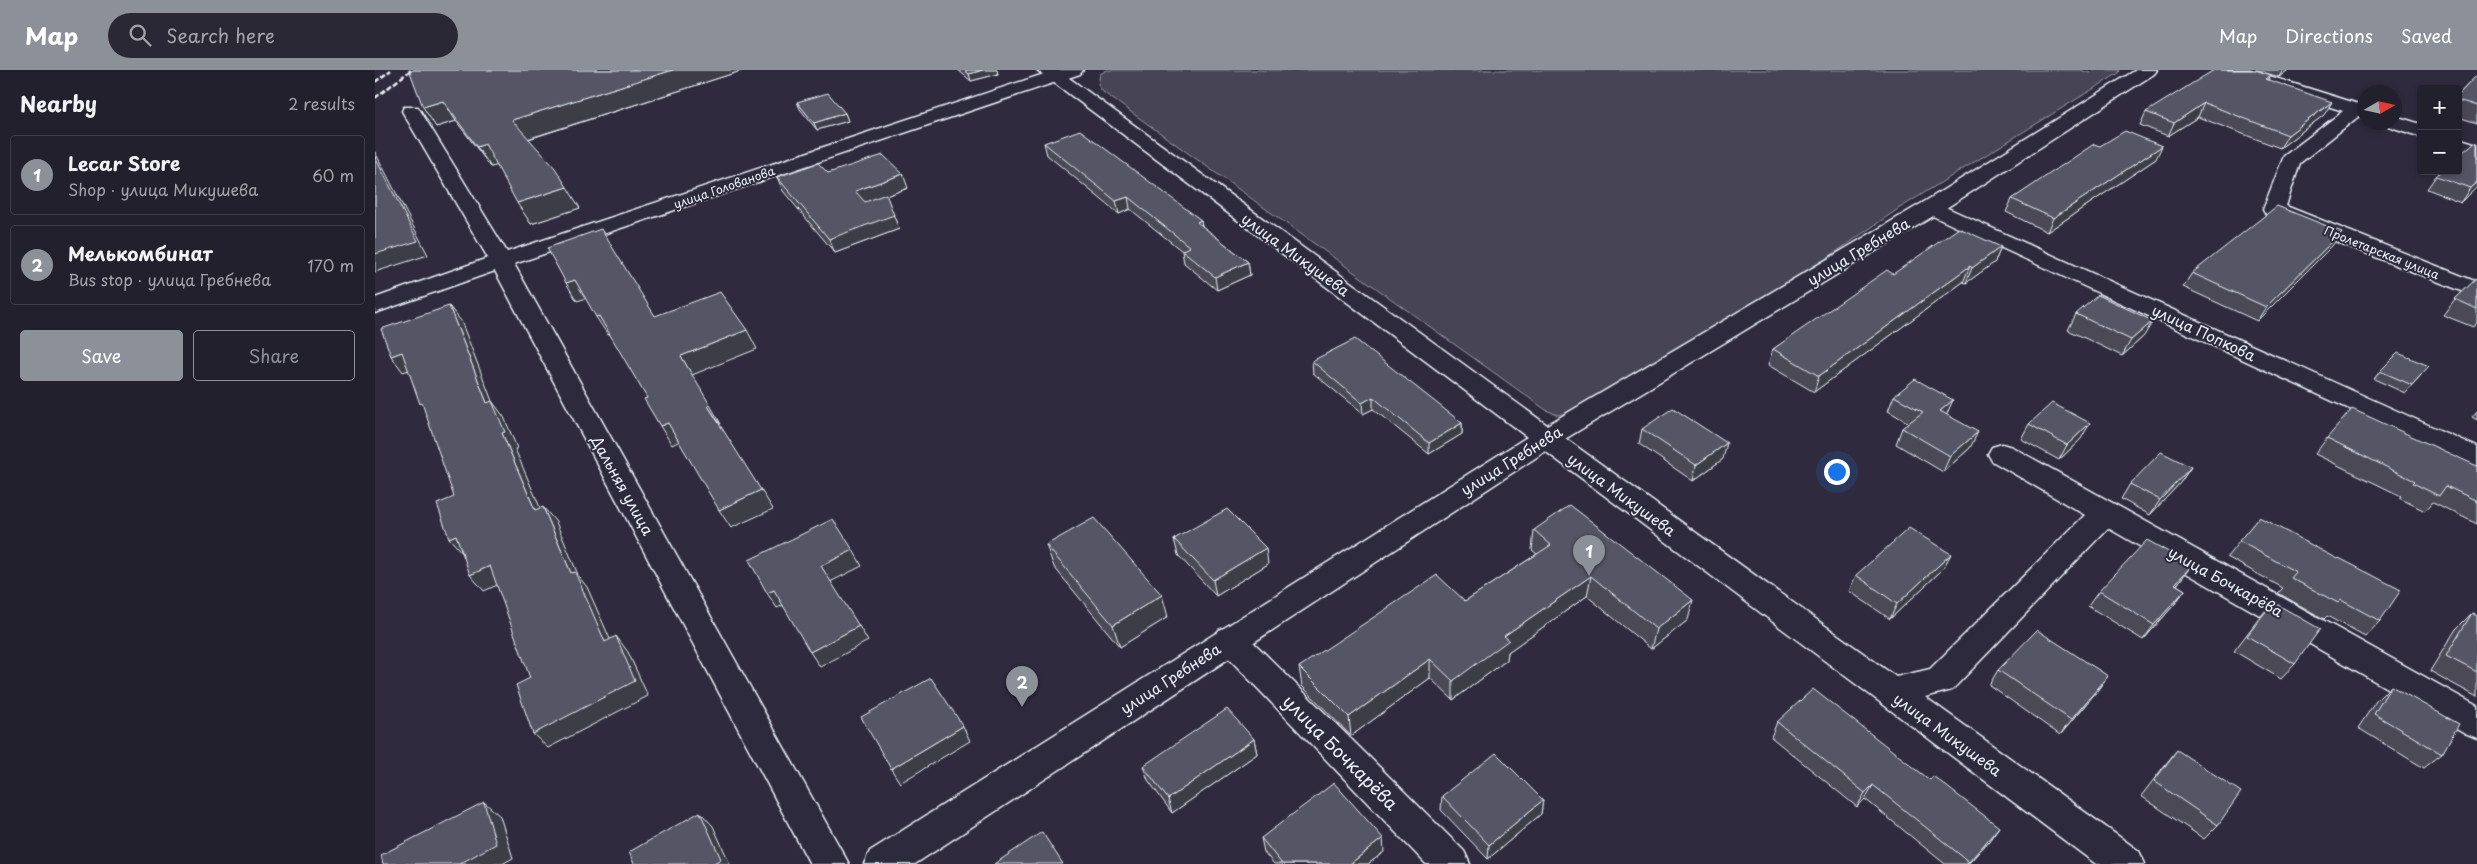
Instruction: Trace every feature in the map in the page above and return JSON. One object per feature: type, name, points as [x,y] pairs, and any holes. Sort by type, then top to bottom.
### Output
[{"type":"street","name":"улица Гребнева","points":[[883,864],[1545,438],[1932,207],[2148,70]]},
{"type":"street","name":"Пролетарская улица","points":[[2232,70],[2357,109]]},
{"type":"street","name":"улица Голованова","points":[[375,306],[501,261],[1059,72]]},
{"type":"street","name":"улица Микушева","points":[[1059,72],[1545,438],[2126,864]]},
{"type":"street","name":"Дальняя улица","points":[[411,110],[501,261],[830,864]]},
{"type":"street","name":"Пролетарская улица","points":[[2357,113],[2291,160],[2274,209],[2477,290]]},
{"type":"street","points":[[2402,124],[2418,130]]},
{"type":"street","points":[[2462,145],[2477,151]]},
{"type":"street","name":"улица Попкова","points":[[1932,207],[2477,458]]},
{"type":"street","name":"улица Бочкарёва","points":[[2002,454],[2477,723]]},
{"type":"street","points":[[1891,692],[1940,680],[2105,513]]},
{"type":"street","name":"улица Бочкарёва","points":[[1230,639],[1451,864]]},
{"type":"shaded area","points":[[1107,70],[2081,70],[2089,73],[2095,70],[2120,70],[2119,73],[1898,209],[1830,256],[1589,406],[1558,415],[1546,410],[1103,92],[1098,85],[1100,74]]},
{"type":"building","points":[[413,70],[673,70],[512,120],[555,168],[567,187],[517,203],[485,144],[477,147],[443,101],[423,107],[410,72]]},
{"type":"building","points":[[964,70],[983,70],[969,74]]},
{"type":"building","points":[[2214,70],[2255,70],[2271,75],[2266,79],[2332,102],[2288,135],[2204,103],[2174,123],[2146,112]]},
{"type":"building","points":[[2477,75],[2477,106],[2462,101],[2462,91]]},
{"type":"building","points":[[828,93],[845,113],[814,123],[797,102]]},
{"type":"building","points":[[1080,130],[1201,220],[1197,222],[1248,262],[1215,277],[1182,250],[1190,247],[1128,197],[1116,201],[1044,143]]},
{"type":"building","points":[[2125,131],[2162,146],[2053,218],[2012,199],[2094,144],[2100,146]]},
{"type":"building","points":[[2475,142],[2477,143],[2477,182],[2470,188],[2436,176],[2462,175],[2462,153]]},
{"type":"building","points":[[883,155],[903,174],[855,191],[865,202],[886,194],[894,215],[829,239],[777,177],[818,163],[828,173]]},
{"type":"building","points":[[375,157],[418,241],[375,254]]},
{"type":"building","points":[[2277,206],[2342,232],[2266,307],[2192,273]]},
{"type":"building","points":[[1959,228],[2001,247],[1972,268],[1970,266],[1819,376],[1773,349],[1887,270],[1893,274]]},
{"type":"building","points":[[601,229],[655,316],[720,292],[747,330],[681,356],[710,405],[708,406],[761,490],[719,510],[668,423],[660,426],[644,399],[647,398],[599,316],[596,317],[575,280],[566,283],[547,248]]},
{"type":"building","points":[[2477,279],[2477,309],[2455,299]]},
{"type":"building","points":[[2098,295],[2153,321],[2131,340],[2076,314]]},
{"type":"building","points":[[449,306],[487,403],[492,401],[505,432],[502,433],[535,510],[543,507],[571,573],[575,572],[605,642],[616,636],[635,681],[533,734],[516,685],[530,678],[490,566],[470,575],[456,535],[449,538],[437,504],[454,497],[422,403],[420,404],[402,352],[391,356],[381,329]]},
{"type":"building","points":[[1355,339],[1462,423],[1429,443],[1373,397],[1362,403],[1312,361]]},
{"type":"building","points":[[2398,353],[2429,366],[2412,385],[2380,371]]},
{"type":"building","points":[[1915,379],[1953,400],[1940,411],[1978,432],[1950,456],[1902,428],[1923,412],[1894,396]]},
{"type":"building","points":[[2052,403],[2090,423],[2067,445],[2029,424]]},
{"type":"building","points":[[1673,408],[1727,443],[1696,465],[1642,429]]},
{"type":"building","points":[[2352,409],[2477,466],[2477,501],[2446,486],[2439,496],[2413,483],[2415,481],[2327,438]]},
{"type":"building","points":[[2161,452],[2191,467],[2160,500],[2130,484]]},
{"type":"building","points":[[1570,505],[1693,600],[1656,629],[1591,576],[1504,636],[1509,640],[1453,681],[1430,659],[1349,717],[1299,667],[1437,575],[1465,601],[1551,545],[1534,530]]},
{"type":"building","points":[[1227,509],[1266,548],[1213,580],[1174,539]]},
{"type":"building","points":[[2259,517],[2401,590],[2380,621],[2341,600],[2338,603],[2291,578],[2296,572],[2239,541]]},
{"type":"building","points":[[1094,518],[1162,595],[1113,625],[1046,545]]},
{"type":"building","points":[[833,519],[853,550],[821,566],[859,626],[810,652],[774,590],[767,593],[749,560]]},
{"type":"building","points":[[1909,528],[1951,554],[1897,604],[1856,575]]},
{"type":"building","points":[[2147,540],[2192,565],[2175,584],[2185,590],[2154,625],[2099,591]]},
{"type":"building","points":[[2273,602],[2320,629],[2295,664],[2247,636]]},
{"type":"building","points":[[2472,613],[2477,616],[2477,672],[2446,656]]},
{"type":"building","points":[[2037,630],[2108,676],[2071,720],[1998,670]]},
{"type":"building","points":[[931,678],[963,726],[891,769],[861,717]]},
{"type":"building","points":[[2391,686],[2459,724],[2442,754],[2374,714]]},
{"type":"building","points":[[1813,689],[1930,780],[1933,776],[1999,827],[1969,862],[1873,785],[1865,793],[1777,722]]},
{"type":"building","points":[[1227,709],[1254,739],[1168,799],[1143,766]]},
{"type":"building","points":[[2177,750],[2241,792],[2218,825],[2154,781]]},
{"type":"building","points":[[1496,753],[1543,800],[1489,845],[1442,796]]},
{"type":"building","points":[[1334,783],[1383,838],[1350,864],[1282,864],[1261,838]]},
{"type":"building","points":[[484,802],[496,844],[459,864],[383,864],[381,855]]},
{"type":"building","points":[[700,812],[721,859],[712,864],[634,864],[629,852]]},
{"type":"building","points":[[1042,832],[1063,864],[994,864]]},
{"type":"railway","points":[[375,82],[391,70]]},
{"type":"railway","points":[[375,98],[411,70]]},
{"type":"place","name":"Lecar Store","points":[[1589,576]]},
{"type":"place","name":"Мелькомбинат","points":[[1022,707]]}]
